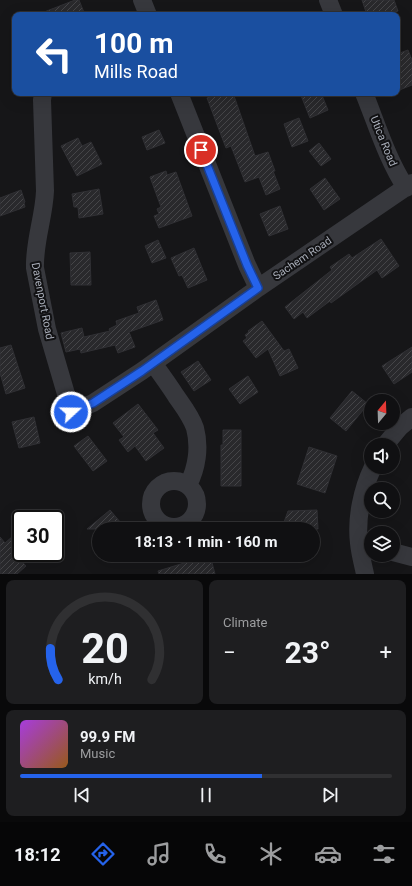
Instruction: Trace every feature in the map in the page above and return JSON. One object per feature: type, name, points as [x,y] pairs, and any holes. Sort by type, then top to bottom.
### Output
[{"type":"street","points":[[142,0],[147,12]]},
{"type":"street","points":[[328,0],[333,12]]},
{"type":"street","name":"Davenport Road","points":[[43,96],[46,191],[36,248],[35,268],[47,329],[71,412]]},
{"type":"street","points":[[180,96],[247,265],[258,288]]},
{"type":"street","name":"Utica Road","points":[[365,96],[391,162],[400,179],[409,185]]},
{"type":"street","name":"Sachem Road","points":[[71,412],[93,403],[154,363],[258,288],[409,185]]},
{"type":"street","points":[[154,363],[185,408],[194,426],[197,442],[196,463],[195,470],[188,485]]},
{"type":"street","points":[[391,438],[400,427],[412,417]]},
{"type":"street","points":[[364,548],[358,532],[358,521],[364,489],[370,474]]},
{"type":"street","points":[[400,554],[412,557]]},
{"type":"street","points":[[365,574],[366,562]]},
{"type":"building","points":[[75,0],[79,0],[84,12],[44,12]]},
{"type":"building","points":[[362,0],[394,0],[398,11],[395,12],[366,12]]},
{"type":"building","points":[[408,50],[412,60],[412,85],[400,90],[400,53]]},
{"type":"building","points":[[213,96],[234,96],[255,156],[268,152],[280,189],[266,195],[259,177],[245,182],[231,146],[226,148],[207,98]]},
{"type":"building","points":[[301,96],[322,96],[328,110],[310,118]]},
{"type":"building","points":[[299,118],[308,141],[292,147],[284,124]]},
{"type":"building","points":[[159,130],[165,143],[147,150],[142,137]]},
{"type":"building","points":[[78,138],[82,146],[91,142],[102,164],[77,176],[61,146]]},
{"type":"building","points":[[319,143],[331,159],[321,166],[309,151]]},
{"type":"building","points":[[166,171],[167,175],[176,172],[192,216],[159,228],[154,216],[159,214],[157,209],[161,207],[150,177]]},
{"type":"building","points":[[325,178],[340,199],[324,210],[310,189]]},
{"type":"building","points":[[99,189],[103,214],[79,218],[78,207],[74,207],[72,194]]},
{"type":"building","points":[[21,190],[25,207],[0,216],[0,198]]},
{"type":"building","points":[[280,206],[288,229],[269,236],[260,214]]},
{"type":"building","points":[[381,239],[399,266],[382,278],[377,270],[331,303],[330,301],[307,318],[303,312],[294,319],[285,307],[332,270],[330,267],[349,254],[352,258]]},
{"type":"building","points":[[158,240],[166,258],[152,263],[145,246]]},
{"type":"building","points":[[194,248],[207,280],[188,288],[182,275],[179,276],[171,258]]},
{"type":"building","points":[[90,252],[91,285],[71,285],[70,253]]},
{"type":"building","points":[[156,300],[163,320],[129,332],[135,347],[118,353],[115,345],[81,353],[80,349],[66,352],[61,333],[82,328],[84,337],[110,331],[109,329],[117,325],[116,321],[139,313],[137,307]]},
{"type":"building","points":[[262,321],[284,351],[289,349],[298,368],[280,376],[268,349],[256,358],[243,341],[247,338],[245,335],[249,332],[248,331]]},
{"type":"building","points":[[11,345],[25,388],[6,394],[0,373],[0,348]]},
{"type":"building","points":[[412,347],[412,372],[394,384],[382,366]]},
{"type":"building","points":[[198,361],[211,380],[194,391],[181,372]]},
{"type":"building","points":[[248,376],[258,392],[240,404],[229,389]]},
{"type":"building","points":[[352,391],[364,401],[364,409],[346,431],[330,418]]},
{"type":"building","points":[[138,404],[158,430],[153,433],[164,448],[146,461],[135,446],[128,452],[119,440],[124,437],[113,423]]},
{"type":"building","points":[[34,417],[40,443],[19,448],[12,422]]},
{"type":"building","points":[[223,430],[241,430],[241,486],[221,486],[221,445],[223,445]]},
{"type":"building","points":[[88,436],[107,461],[93,471],[74,446]]},
{"type":"building","points":[[309,447],[337,456],[325,493],[297,484]]},
{"type":"building","points":[[110,510],[120,522],[95,522]]},
{"type":"building","points":[[317,510],[318,522],[284,522],[288,511]]},
{"type":"building","points":[[92,525],[92,529],[87,529]]},
{"type":"building","points":[[0,537],[5,543],[12,537],[12,562],[22,562],[26,566],[17,574],[0,574]]},
{"type":"building","points":[[187,562],[212,562],[215,574],[159,574],[158,571]]},
{"type":"route","points":[[71,412],[93,403],[142,371],[258,288],[247,265],[201,150]]}]
